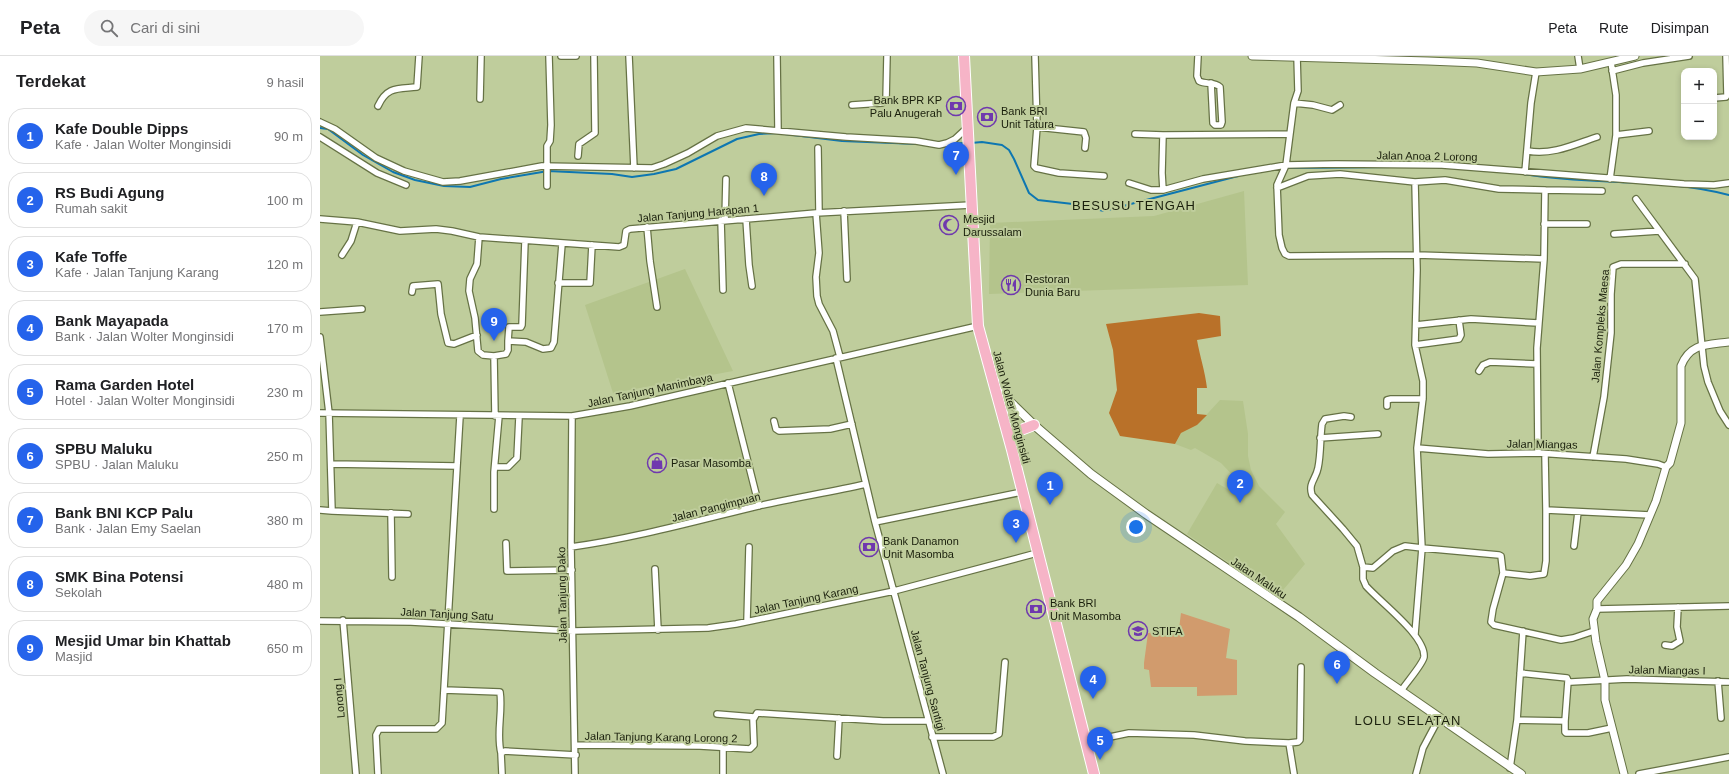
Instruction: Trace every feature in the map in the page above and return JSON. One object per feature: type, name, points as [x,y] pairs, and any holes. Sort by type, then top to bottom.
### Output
[{"type":"highway","name":"Jalan Wolter Monginsidi","points":[[964,56],[978,326],[1008,436],[1094,774]]},
{"type":"highway","points":[[1008,436],[1034,425]]},
{"type":"main road","name":"Jalan Maluku","points":[[994,387],[1075,462],[1146,514],[1298,617],[1510,768],[1521,774]]},
{"type":"street","points":[[378,106],[382,96],[391,90],[418,87],[419,56]]},
{"type":"street","points":[[480,99],[481,56]]},
{"type":"street","points":[[547,186],[547,146],[550,140],[551,125],[550,56]]},
{"type":"street","points":[[562,56],[576,56]]},
{"type":"street","points":[[578,156],[579,144],[595,133],[594,56]]},
{"type":"street","points":[[629,56],[634,168]]},
{"type":"street","points":[[777,56],[778,130]]},
{"type":"street","points":[[852,105],[882,103],[886,101],[887,56]]},
{"type":"street","points":[[1035,56],[1036,127],[1034,166],[1036,168],[1058,173],[1104,176]]},
{"type":"street","points":[[1198,56],[1197,79],[1202,83],[1211,83],[1219,85],[1221,90],[1221,125],[1214,124],[1211,83]]},
{"type":"street","points":[[1252,56],[1428,61],[1477,60],[1536,72],[1580,69],[1635,56]]},
{"type":"street","points":[[1578,56],[1580,69]]},
{"type":"street","points":[[1612,71],[1643,63],[1689,56]]},
{"type":"street","points":[[1717,98],[1726,98],[1727,95],[1726,56]]},
{"type":"street","points":[[1297,57],[1298,91],[1294,103],[1286,164],[1277,186],[1279,235],[1285,254],[1289,256],[1417,255],[1544,259]]},
{"type":"street","points":[[1610,179],[1616,135],[1616,95],[1611,62]]},
{"type":"street","points":[[1525,172],[1531,103],[1536,72]]},
{"type":"street","points":[[1294,103],[1313,105],[1332,110],[1340,105]]},
{"type":"street","points":[[320,122],[335,129],[376,158],[404,171],[443,182],[460,181],[538,167],[652,168],[688,153],[711,138],[742,128],[846,137],[916,141],[939,145],[955,139],[968,129]]},
{"type":"street","points":[[1036,127],[1084,132],[1086,138],[1085,148]]},
{"type":"street","points":[[1616,135],[1649,131]]},
{"type":"street","points":[[1135,134],[1290,134]]},
{"type":"street","points":[[1163,135],[1163,190]]},
{"type":"street","points":[[320,137],[377,173],[406,185]]},
{"type":"street","points":[[1528,151],[1537,153],[1559,151],[1597,137]]},
{"type":"street","points":[[818,148],[819,253],[816,277],[817,296],[819,304],[833,331],[866,484],[894,591]]},
{"type":"street","name":"Jalan Anoa 2 Lorong","points":[[1128,183],[1151,190],[1163,190],[1203,179],[1286,164],[1442,165],[1684,184],[1714,185],[1729,183]]},
{"type":"street","points":[[1277,186],[1308,176],[1340,174],[1415,182],[1444,180],[1499,189],[1602,191]]},
{"type":"street","points":[[723,290],[723,220],[726,179]]},
{"type":"street","points":[[1415,182],[1417,255],[1415,345],[1423,381],[1423,399],[1417,448],[1422,548],[1415,634]]},
{"type":"street","points":[[1538,453],[1537,364],[1538,323],[1544,259],[1544,190]]},
{"type":"street","points":[[1636,199],[1695,279],[1704,366],[1708,382],[1720,411],[1729,426]]},
{"type":"street","name":"Jalan Tanjung Harapan 1","points":[[320,219],[357,222],[400,231],[436,229],[479,237],[592,246],[622,246],[629,229],[844,211],[971,205]]},
{"type":"street","points":[[844,211],[847,279]]},
{"type":"street","points":[[746,219],[752,286]]},
{"type":"street","points":[[342,255],[351,241],[357,222]]},
{"type":"street","points":[[1544,224],[1587,224]]},
{"type":"street","points":[[647,227],[650,261],[657,307]]},
{"type":"street","points":[[1614,234],[1659,231]]},
{"type":"street","points":[[479,237],[477,264],[470,279],[469,291],[473,308],[478,351],[483,355],[494,356],[505,355],[508,350],[509,327],[521,327],[522,325],[525,241]]},
{"type":"street","points":[[508,341],[526,342],[543,349],[551,348],[554,342],[562,244]]},
{"type":"street","points":[[558,283],[590,283],[592,246]]},
{"type":"street","name":"Jalan Kompleks Maesa","points":[[1593,457],[1604,397],[1611,333],[1613,267],[1621,264],[1685,264]]},
{"type":"street","points":[[412,292],[413,286],[438,284],[441,314],[448,343],[454,344],[477,335]]},
{"type":"street","points":[[320,312],[362,308]]},
{"type":"street","points":[[1416,325],[1459,320],[1487,319],[1538,323]]},
{"type":"street","points":[[1415,345],[1459,339],[1461,335],[1459,320]]},
{"type":"street","name":"Jalan Tanjung Manimbaya","points":[[320,413],[398,413],[519,417],[572,416],[630,406],[978,326]]},
{"type":"street","points":[[320,337],[329,413],[332,511]]},
{"type":"street","points":[[1624,774],[1605,700],[1605,681],[1594,631],[1593,619],[1597,609],[1597,601],[1623,569],[1638,544],[1661,488],[1666,467],[1670,462],[1682,423],[1681,366],[1688,353],[1701,345],[1729,342]]},
{"type":"street","points":[[494,356],[497,416],[494,509]]},
{"type":"street","points":[[1479,371],[1483,365],[1490,362],[1537,364]]},
{"type":"street","points":[[728,383],[759,506]]},
{"type":"street","points":[[1387,406],[1387,400],[1391,399],[1423,399]]},
{"type":"street","points":[[378,774],[376,742],[377,731],[382,729],[438,728],[442,723],[460,416]]},
{"type":"street","name":"Jalan Tanjung Dako","points":[[572,416],[571,547],[576,745],[575,774]]},
{"type":"street","points":[[1350,417],[1344,416],[1326,419],[1322,424],[1318,469],[1311,483],[1312,495],[1343,529],[1356,546],[1363,567],[1364,582],[1375,597],[1415,634],[1423,647],[1424,658],[1402,691]]},
{"type":"street","points":[[495,467],[508,467],[517,458],[519,417]]},
{"type":"street","points":[[774,421],[776,429],[779,431],[830,429],[852,424]]},
{"type":"street","points":[[1320,438],[1378,434]]},
{"type":"street","name":"Jalan Miangas","points":[[1417,448],[1488,454],[1538,453],[1545,455],[1626,459],[1658,464],[1666,467]]},
{"type":"street","points":[[1503,573],[1530,576],[1544,574],[1546,561],[1545,455]]},
{"type":"street","points":[[331,464],[457,466]]},
{"type":"street","name":"Jalan Pangimpuan","points":[[571,547],[639,535],[759,506],[866,484]]},
{"type":"street","points":[[876,522],[1022,492]]},
{"type":"street","points":[[320,510],[408,514]]},
{"type":"street","points":[[1546,510],[1650,515]]},
{"type":"street","points":[[1574,546],[1578,512]]},
{"type":"street","points":[[391,514],[392,577]]},
{"type":"street","points":[[506,543],[507,571],[572,570]]},
{"type":"street","points":[[1364,582],[1373,568],[1393,551],[1405,546],[1499,555],[1501,556],[1503,573],[1493,609],[1491,622],[1494,625],[1561,640],[1573,638],[1594,631]]},
{"type":"street","points":[[747,622],[749,547]]},
{"type":"street","name":"Jalan Tanjung Karang","points":[[573,631],[708,628],[747,622],[894,591],[1037,553]]},
{"type":"street","points":[[1363,567],[1373,568]]},
{"type":"street","points":[[655,569],[658,630]]},
{"type":"street","name":"Jalan Tanjung Santigi","points":[[894,591],[943,774]]},
{"type":"street","points":[[1597,609],[1729,606]]},
{"type":"street","points":[[1665,645],[1672,646],[1680,641],[1677,627],[1678,607]]},
{"type":"street","name":"Jalan Tanjung Satu","points":[[320,621],[342,620],[447,624],[573,631]]},
{"type":"street","name":"Lorong I","points":[[342,620],[356,774]]},
{"type":"street","points":[[1510,768],[1517,720],[1523,631]]},
{"type":"street","points":[[932,737],[993,737],[999,734],[1005,662]]},
{"type":"street","points":[[1086,742],[1129,733],[1194,735],[1245,741],[1298,742],[1300,740],[1301,667]]},
{"type":"street","name":"Jalan Miangas I","points":[[1520,673],[1567,678],[1568,681],[1605,681],[1628,679],[1729,682]]},
{"type":"street","points":[[1568,681],[1565,732],[1588,733],[1612,728]]},
{"type":"street","points":[[1718,682],[1721,718]]},
{"type":"street","points":[[444,690],[500,692],[498,729],[502,774]]},
{"type":"street","points":[[717,714],[754,717],[757,712],[883,721],[928,720]]},
{"type":"street","name":"Jalan Tanjung Karang Lorong 2","points":[[576,745],[700,746],[750,749],[753,748],[754,745],[754,717]]},
{"type":"street","points":[[837,756],[839,718]]},
{"type":"street","points":[[1416,774],[1423,748],[1439,718]]},
{"type":"street","points":[[1517,720],[1565,721]]},
{"type":"street","points":[[1290,743],[1294,774]]},
{"type":"street","points":[[723,748],[723,774]]},
{"type":"street","points":[[501,753],[505,751],[576,755]]},
{"type":"street","points":[[1639,774],[1729,757]]},
{"type":"shaded area","points":[[1244,191],[1248,285],[989,294],[990,223],[1154,216]]},
{"type":"shaded area","points":[[685,269],[733,371],[613,393],[585,305]]},
{"type":"shaded area","points":[[1199,313],[1220,316],[1221,336],[1197,340],[1207,388],[1197,388],[1197,414],[1207,415],[1197,425],[1181,433],[1175,444],[1120,436],[1109,413],[1117,390],[1113,350],[1106,324]]},
{"type":"shaded area","name":"Pasar Masomba","points":[[725,385],[753,500],[689,519],[607,539],[573,543],[575,419],[630,409]]},
{"type":"shaded area","points":[[1220,400],[1243,401],[1248,434],[1248,456],[1251,470],[1259,486],[1285,512],[1276,524],[1305,564],[1278,596],[1187,534],[1217,483],[1236,494],[1242,485],[1221,463],[1195,448],[1191,450],[1175,444],[1181,433],[1197,425]]},
{"type":"shaded area","points":[[1181,613],[1230,629],[1226,658],[1237,660],[1237,695],[1197,696],[1197,687],[1151,687],[1149,670],[1144,669],[1148,633],[1179,629]]},
{"type":"waterway","points":[[320,128],[328,129],[363,155],[393,172],[415,180],[444,186],[470,187],[501,179],[548,171],[612,174],[632,177],[654,174],[676,169],[737,139],[759,134],[777,133]]},
{"type":"waterway","points":[[785,134],[842,141],[918,144]]},
{"type":"waterway","points":[[971,143],[982,142],[1002,145],[1009,150],[1029,193],[1038,200],[1073,204],[1104,211],[1238,176]]},
{"type":"waterway","points":[[949,144],[964,143]]},
{"type":"waterway","points":[[1286,168],[1392,167]]},
{"type":"waterway","points":[[1524,174],[1549,178],[1679,186],[1704,189],[1729,195]]},
{"type":"place","name":"Bank BPR KP Palu Anugerah","points":[[956,106]]},
{"type":"place","name":"Bank BRI Unit Tatura","points":[[987,117]]},
{"type":"place","name":"Bank BNI KCP Palu","points":[[956,175]]},
{"type":"place","name":"SMK Bina Potensi","points":[[764,196]]},
{"type":"place","name":"Mesjid Darussalam","points":[[949,225]]},
{"type":"place","name":"Restoran Dunia Baru","points":[[1011,285]]},
{"type":"place","name":"Mesjid Umar bin Khattab","points":[[494,341]]},
{"type":"place","name":"Pasar Masomba","points":[[657,463]]},
{"type":"place","name":"RS Budi Agung","points":[[1240,503]]},
{"type":"place","name":"Kafe Double Dipps","points":[[1050,505]]},
{"type":"place","name":"Kafe Toffe","points":[[1016,543]]},
{"type":"place","name":"Bank Danamon Unit Masomba","points":[[869,547]]},
{"type":"place","name":"Bank BRI Unit Masomba","points":[[1036,609]]},
{"type":"place","name":"STIFA","points":[[1138,631]]},
{"type":"place","name":"SPBU Maluku","points":[[1337,684]]},
{"type":"place","name":"Bank Mayapada","points":[[1093,699]]},
{"type":"place","name":"Rama Garden Hotel","points":[[1100,760]]},
{"type":"district","name":"BESUSU TENGAH","points":[[1134,205]]},
{"type":"district","name":"LOLU SELATAN","points":[[1408,720]]}]
